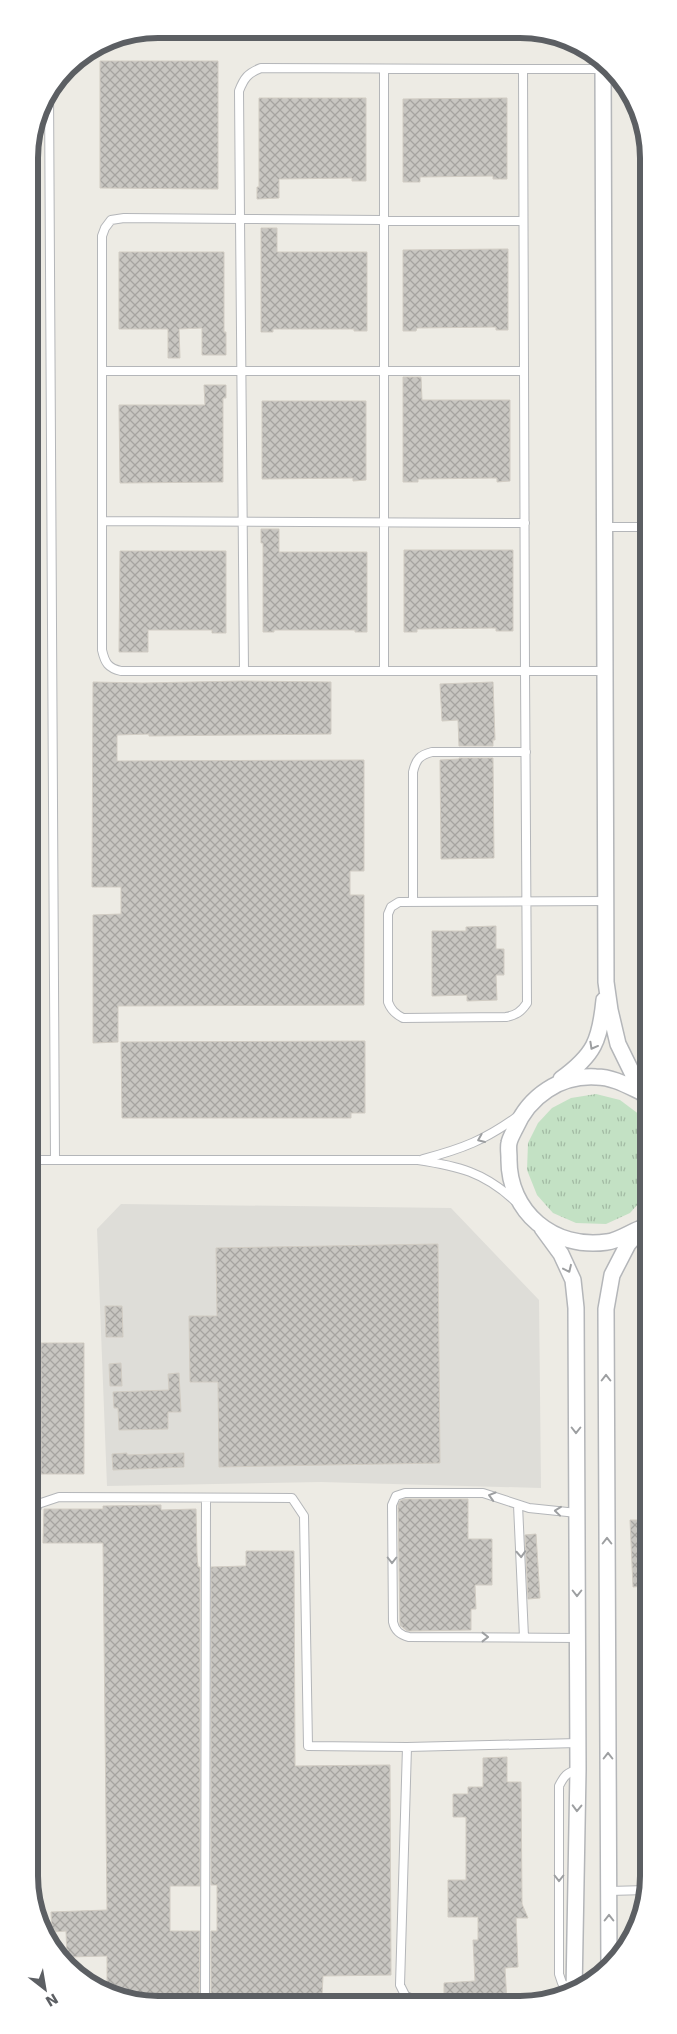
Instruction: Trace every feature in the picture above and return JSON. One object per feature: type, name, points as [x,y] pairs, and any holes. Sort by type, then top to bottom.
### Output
[{"type":"street","points":[[574,1982],[578,1770],[576,1308],[573,1280],[561,1254],[542,1228],[520,1205],[509,1175],[509,1143],[522,1113],[534,1099],[582,1064],[596,1042],[603,1012],[606,982],[603,72]]},
{"type":"street","points":[[606,982],[618,1044],[639,1085]]},
{"type":"street","points":[[550,1088],[572,1079],[597,1076],[621,1082],[639,1092]]},
{"type":"street","points":[[542,1228],[573,1242],[608,1242],[639,1227]]},
{"type":"street","points":[[610,1955],[606,1309],[612,1275],[628,1244],[639,1230]]},
{"type":"lane","points":[[244,671],[239,91],[244,78],[251,72],[261,68],[523,69],[597,66]]},
{"type":"lane","points":[[384,68],[384,671]]},
{"type":"lane","points":[[523,69],[523,221],[526,902],[527,1003],[522,1011],[514,1016],[506,1017],[403,1018],[395,1014],[391,1009],[388,1002],[388,914],[391,907],[400,902],[526,902],[606,901]]},
{"type":"lane","points":[[49,108],[55,1160]]},
{"type":"lane","points":[[523,221],[111,220],[102,236],[102,650],[105,662],[113,669],[121,671],[605,671]]},
{"type":"lane","points":[[102,371],[524,371]]},
{"type":"lane","points":[[102,521],[242,520],[525,523]]},
{"type":"lane","points":[[605,528],[640,527]]},
{"type":"lane","points":[[413,902],[413,772],[416,760],[423,754],[432,752],[526,752]]},
{"type":"lane","points":[[418,1160],[454,1151],[488,1137],[522,1113]]},
{"type":"lane","points":[[38,1160],[418,1160],[453,1165],[488,1179],[520,1205]]},
{"type":"lane","points":[[577,1513],[518,1505],[483,1493],[405,1493],[396,1496],[392,1505],[393,1622],[396,1631],[409,1637],[577,1638]]},
{"type":"lane","points":[[38,1504],[59,1497],[292,1498],[304,1516],[308,1746],[407,1747],[578,1742]]},
{"type":"lane","points":[[205,1996],[206,1498]]},
{"type":"lane","points":[[518,1505],[524,1638]]},
{"type":"lane","points":[[407,1747],[400,1985],[407,1996]]},
{"type":"lane","points":[[609,1891],[638,1890]]},
{"type":"shaded area","points":[[121,1204],[451,1208],[539,1300],[541,1488],[321,1482],[107,1486],[97,1229]]},
{"type":"green space","points":[[596,1094],[620,1100],[639,1115],[639,1202],[630,1213],[606,1224],[576,1223],[553,1213],[537,1195],[527,1170],[528,1143],[538,1123],[552,1108],[571,1098]]},
{"type":"building","points":[[100,61],[218,61],[218,189],[100,188]]},
{"type":"building","points":[[259,98],[366,98],[366,181],[352,181],[352,178],[279,179],[279,198],[257,199],[257,187],[259,187]]},
{"type":"building","points":[[507,98],[507,179],[493,179],[493,176],[420,177],[420,182],[403,182],[403,99]]},
{"type":"building","points":[[261,228],[277,228],[277,252],[367,252],[367,331],[354,331],[354,329],[273,329],[273,332],[261,332]]},
{"type":"building","points":[[508,249],[508,330],[496,330],[496,327],[417,328],[416,331],[403,331],[403,250]]},
{"type":"building","points":[[119,252],[224,252],[224,332],[226,332],[226,355],[202,355],[202,328],[179,329],[180,358],[168,358],[168,329],[119,329]]},
{"type":"building","points":[[403,377],[421,377],[422,400],[510,400],[510,481],[497,482],[497,478],[418,479],[418,482],[403,482]]},
{"type":"building","points":[[204,385],[226,385],[226,398],[223,398],[223,482],[120,483],[119,405],[205,405]]},
{"type":"building","points":[[262,401],[366,401],[366,480],[353,481],[353,478],[262,479]]},
{"type":"building","points":[[261,529],[279,529],[279,552],[367,552],[367,632],[355,632],[355,630],[274,630],[274,632],[263,632],[263,543],[261,543]]},
{"type":"building","points":[[404,550],[513,550],[513,631],[496,631],[496,628],[417,629],[417,632],[404,632]]},
{"type":"building","points":[[120,551],[226,551],[226,633],[212,633],[212,630],[148,630],[148,652],[119,652]]},
{"type":"building","points":[[93,682],[331,682],[331,734],[117,735],[117,761],[364,760],[364,871],[350,871],[350,895],[364,895],[364,1005],[118,1006],[118,1042],[93,1043],[93,915],[121,914],[121,887],[92,887]]},
{"type":"building","points":[[493,682],[495,740],[493,740],[493,746],[459,746],[458,720],[442,721],[440,684]]},
{"type":"building","points":[[493,758],[494,858],[441,859],[440,760]]},
{"type":"building","points":[[496,926],[496,949],[504,949],[504,975],[496,975],[497,1000],[467,1001],[467,995],[432,996],[432,931],[466,931],[466,927]]},
{"type":"building","points":[[365,1041],[365,1113],[351,1113],[351,1118],[122,1118],[121,1042]]},
{"type":"building","points":[[438,1244],[440,1463],[219,1467],[218,1382],[190,1382],[189,1316],[217,1316],[216,1248]]},
{"type":"building","points":[[105,1306],[122,1306],[123,1337],[106,1337]]},
{"type":"building","points":[[41,1343],[84,1343],[84,1474],[41,1474]]},
{"type":"building","points":[[121,1363],[122,1386],[110,1386],[109,1364]]},
{"type":"building","points":[[179,1373],[181,1412],[168,1412],[168,1429],[119,1430],[118,1408],[114,1408],[113,1392],[169,1390],[168,1374]]},
{"type":"building","points":[[127,1453],[127,1455],[184,1453],[184,1467],[113,1470],[112,1454]]},
{"type":"building","points":[[404,1499],[468,1499],[468,1539],[492,1539],[492,1585],[475,1585],[476,1609],[471,1609],[471,1630],[407,1631],[400,1625],[398,1504]]},
{"type":"building","points":[[161,1505],[161,1510],[196,1509],[197,1554],[198,1567],[200,1567],[200,1886],[170,1886],[170,1931],[200,1931],[199,1996],[150,1996],[134,1994],[107,1985],[107,1956],[69,1957],[67,1954],[66,1931],[52,1932],[51,1912],[107,1910],[103,1543],[43,1543],[44,1509],[103,1509],[103,1506]]},
{"type":"building","points":[[630,1520],[639,1520],[639,1586],[633,1587]]},
{"type":"building","points":[[536,1534],[540,1598],[528,1599],[525,1535]]},
{"type":"building","points":[[246,1551],[294,1551],[295,1766],[390,1765],[391,1975],[323,1976],[322,1996],[211,1996],[211,1931],[217,1931],[217,1885],[211,1885],[211,1567],[246,1566]]},
{"type":"building","points":[[507,1757],[507,1782],[521,1782],[522,1904],[528,1918],[516,1918],[518,1967],[505,1968],[507,1996],[476,1996],[476,1993],[444,1995],[444,1983],[475,1981],[473,1940],[478,1940],[478,1917],[448,1917],[448,1880],[466,1880],[466,1817],[453,1817],[453,1794],[468,1794],[468,1787],[483,1787],[483,1758]]}]
